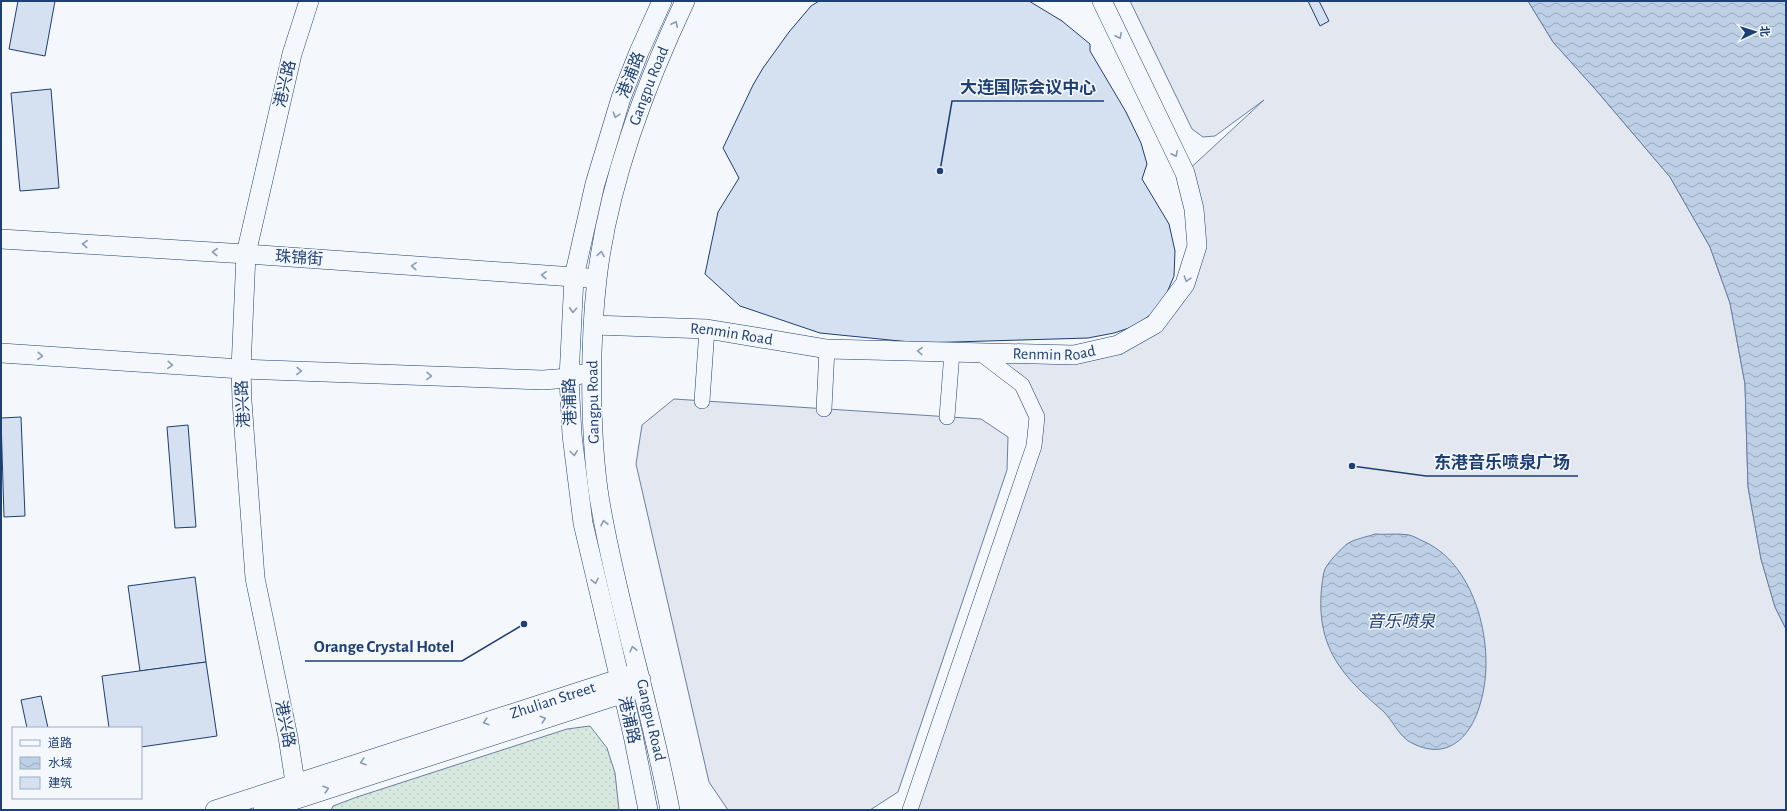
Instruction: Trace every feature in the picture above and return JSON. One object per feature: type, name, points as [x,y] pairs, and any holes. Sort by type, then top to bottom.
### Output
[{"type":"main road","name":"港兴路","points":[[297,798],[288,737],[255,578],[241,369],[246,254],[292,54],[309,1]]},
{"type":"main road","name":"港浦路","points":[[648,810],[583,523],[572,435],[569,378],[574,277],[595,184],[621,98],[639,52],[662,1]]},
{"type":"main road","name":"Gangpu Road","points":[[670,810],[600,507],[594,448],[591,370],[597,279],[605,232],[619,174],[641,105],[685,1]]},
{"type":"main road","name":"Renmin Road","points":[[594,325],[708,329],[827,349],[1074,355],[1118,345],[1155,324],[1186,284],[1197,246],[1194,209],[1185,173],[1102,1]]},
{"type":"main road","name":"珠锦街","points":[[1,239],[246,254],[597,279]]},
{"type":"main road","points":[[1,353],[241,369],[543,380],[569,378],[591,370]]},
{"type":"main road","name":"Zhulian Street","points":[[263,810],[621,686],[634,674],[641,680]]},
{"type":"main road","name":"Zhulian Street","points":[[214,810],[297,798]]},
{"type":"street","points":[[702,401],[708,329]]},
{"type":"street","points":[[824,409],[827,349]]},
{"type":"street","points":[[947,417],[952,352]]},
{"type":"street","points":[[910,810],[1034,446],[1037,417],[1022,386],[980,353]]},
{"type":"shaded area","points":[[1130,1],[1528,1],[1553,42],[1670,177],[1710,247],[1730,303],[1745,384],[1748,487],[1761,559],[1775,607],[1786,629],[1786,810],[910,810],[1037,417],[1022,386],[980,353],[1074,355],[1155,324],[1197,246],[1185,173],[1264,100],[1215,136],[1203,137],[1192,129]]},
{"type":"shaded area","points":[[674,399],[981,419],[1008,437],[1007,470],[898,792],[870,810],[728,810],[709,782],[636,464],[642,425]]},
{"type":"shaded area","points":[[590,726],[607,748],[615,773],[619,810],[331,810],[333,806],[357,797],[567,729]]},
{"type":"water","points":[[1528,1],[1786,1],[1786,629],[1775,607],[1761,559],[1748,487],[1745,384],[1730,303],[1710,247],[1670,177],[1553,42]]},
{"type":"water","name":"音乐喷泉","points":[[1375,534],[1401,534],[1411,536],[1425,542],[1443,554],[1458,570],[1470,589],[1478,611],[1484,634],[1486,658],[1485,680],[1481,701],[1477,714],[1465,735],[1447,747],[1436,749],[1424,748],[1406,739],[1384,712],[1345,674],[1330,650],[1324,632],[1321,613],[1323,574],[1332,559],[1347,544],[1357,539]]},
{"type":"building","points":[[18,1],[55,1],[45,56],[9,49]]},
{"type":"building","points":[[819,1],[1029,1],[1062,21],[1090,44],[1090,51],[1126,112],[1141,143],[1147,164],[1142,179],[1169,224],[1175,251],[1174,276],[1166,295],[1153,313],[1135,326],[1114,333],[1088,338],[920,343],[820,333],[740,306],[705,274],[718,212],[739,178],[723,148],[753,85],[763,68],[789,32],[811,6]]},
{"type":"building","points":[[1308,1],[1319,1],[1329,21],[1320,26]]},
{"type":"building","points":[[51,89],[59,188],[20,191],[11,93]]},
{"type":"building","points":[[21,417],[25,516],[4,517],[1,418]]},
{"type":"building","points":[[188,425],[196,527],[175,528],[167,427]]},
{"type":"building","points":[[195,577],[206,662],[140,671],[128,586]]},
{"type":"building","points":[[206,662],[217,736],[142,747],[142,727],[109,727],[102,676]]},
{"type":"building","points":[[41,696],[48,727],[27,727],[21,700]]},
{"type":"place","name":"大连国际会议中心","points":[[940,171]]},
{"type":"place","name":"东港音乐喷泉广场","points":[[1352,466]]},
{"type":"place","name":"Orange Crystal Hotel","points":[[524,624]]}]
